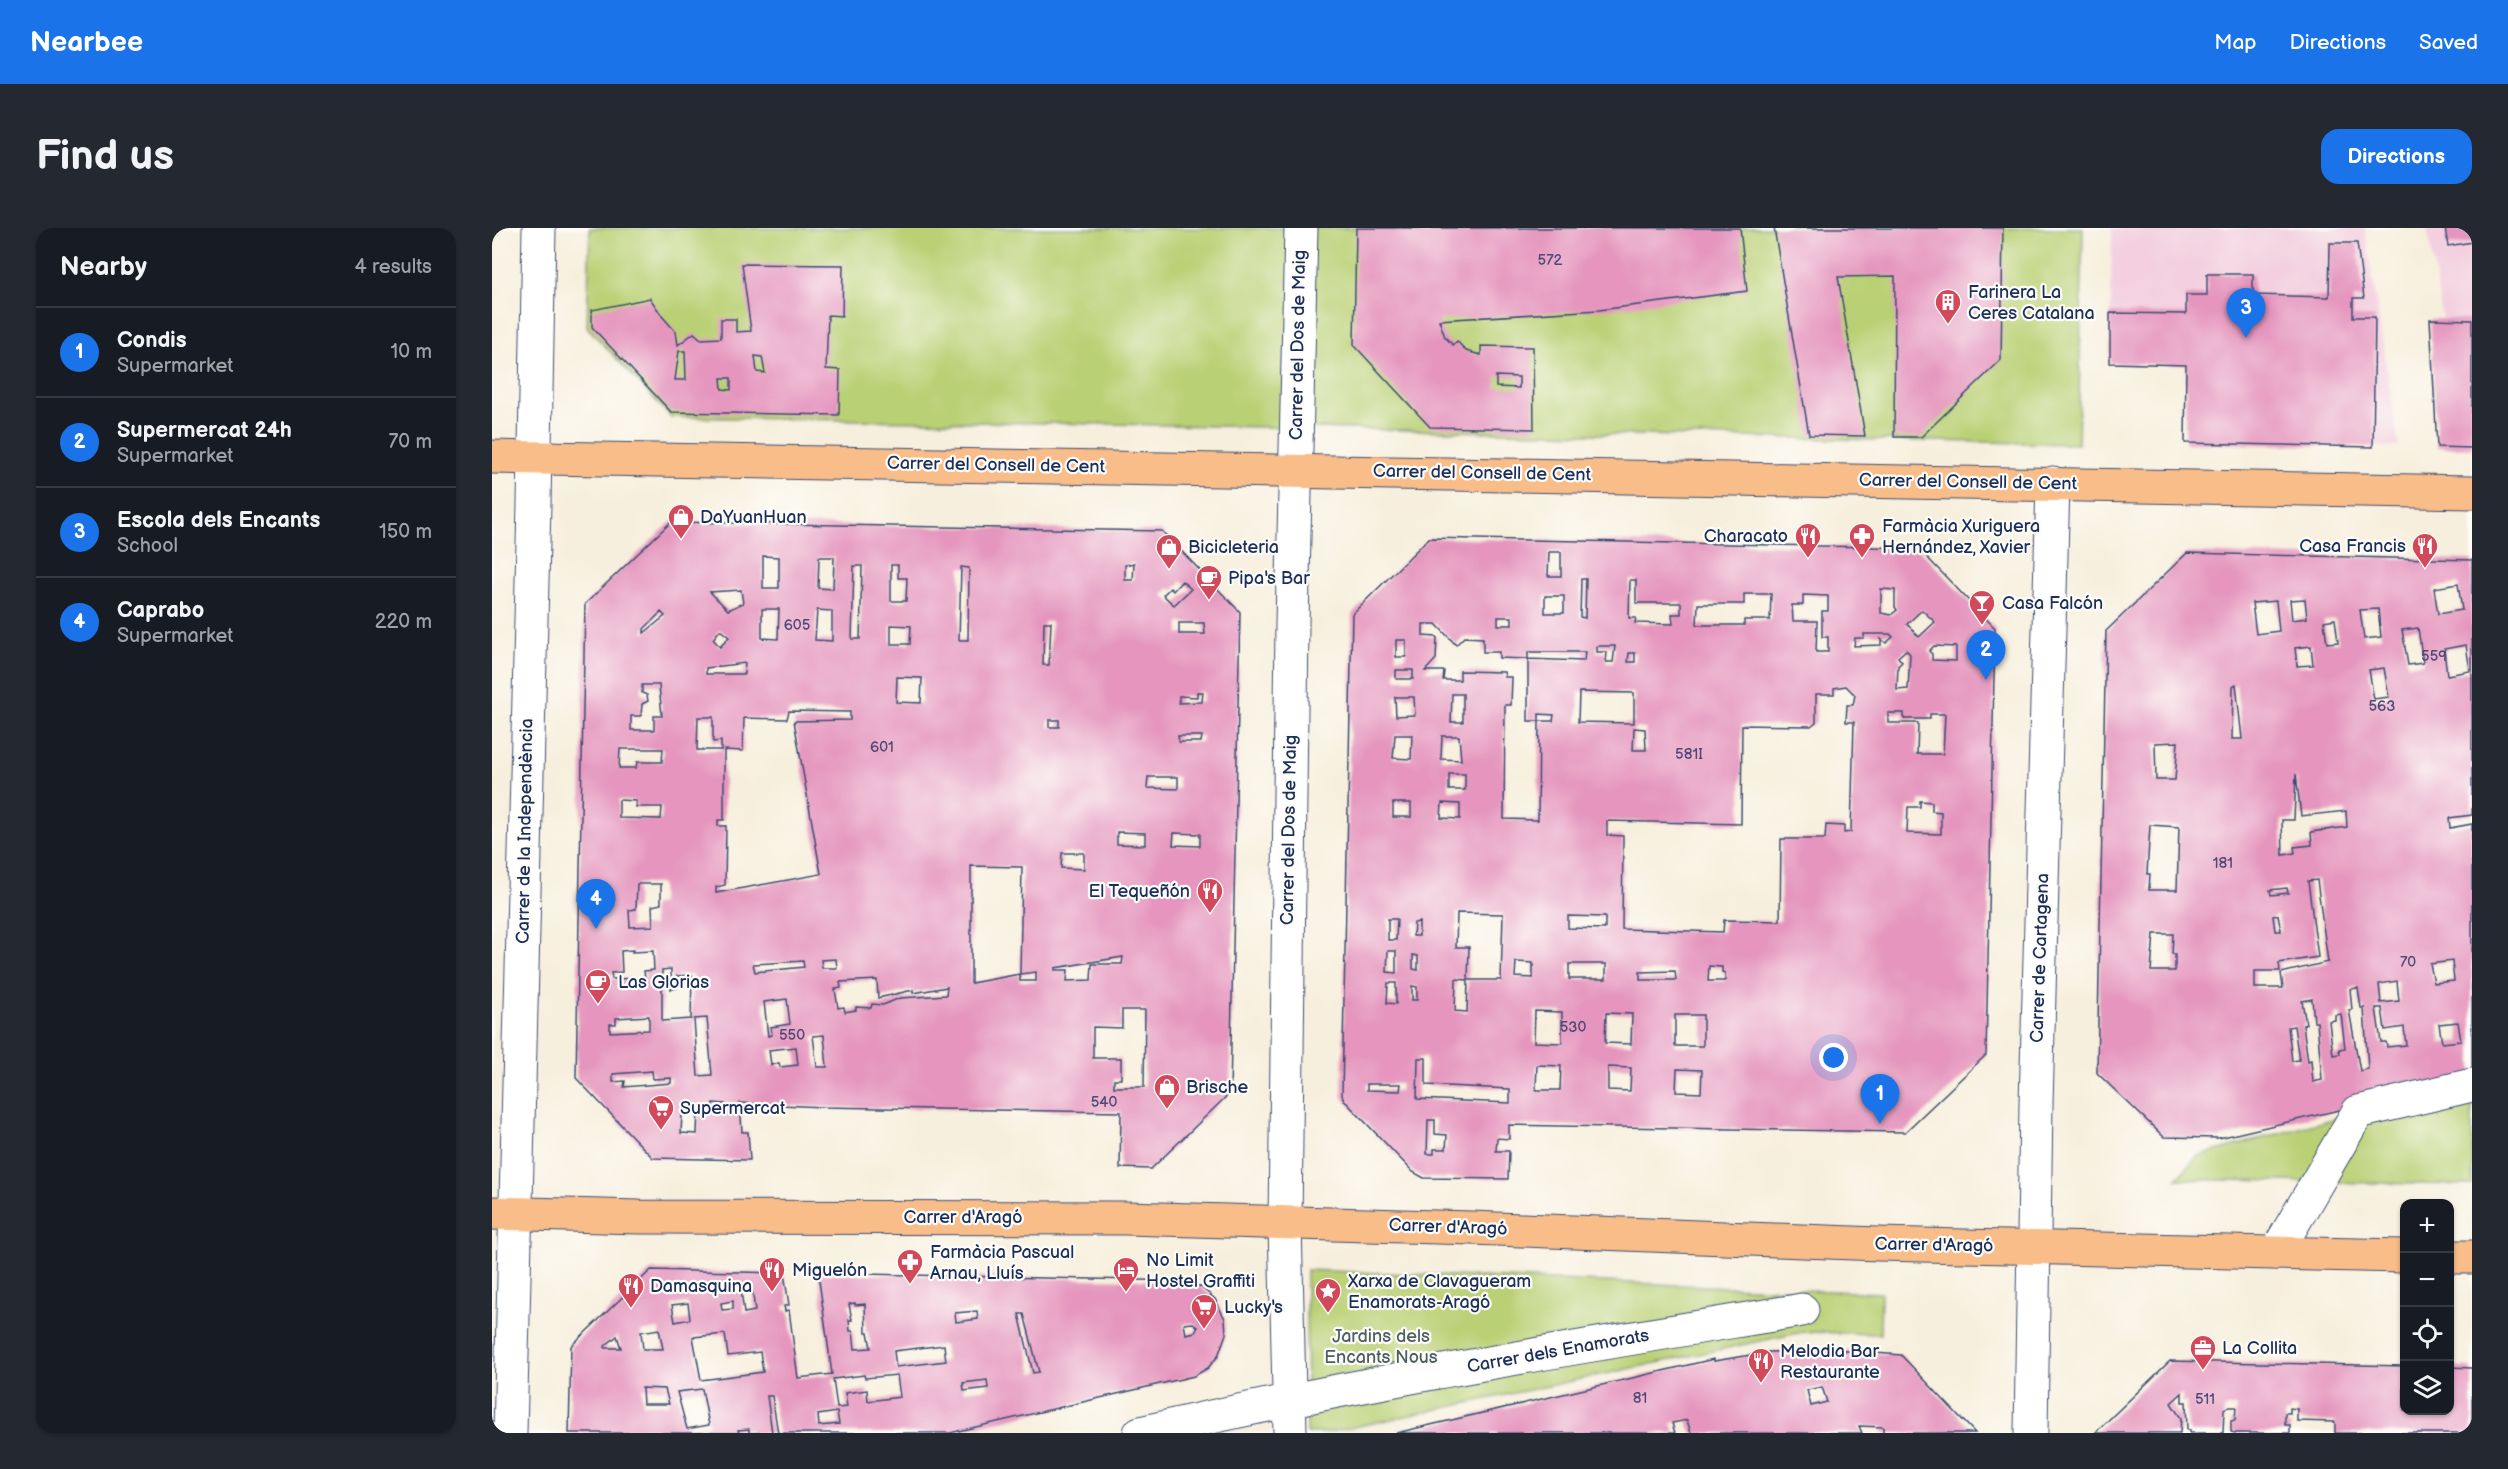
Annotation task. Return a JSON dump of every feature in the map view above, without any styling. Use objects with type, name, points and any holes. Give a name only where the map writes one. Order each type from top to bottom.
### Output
[{"type":"main road","name":"Carrer del Consell de Cent","points":[[492,457],[2472,492]]},
{"type":"main road","name":"Carrer d'Aragó","points":[[504,1214],[639,1217],[1126,1218],[1472,1228],[1878,1244],[2400,1256]]},
{"type":"main road","points":[[2454,1257],[2472,1257]]},
{"type":"street","name":"Carrer de la Independència","points":[[510,1433],[504,1214],[535,457],[539,228]]},
{"type":"street","name":"Carrer del Dos de Maig","points":[[1289,1417],[1285,1224],[1295,470],[1301,228]]},
{"type":"street","name":"Carrer de Cartagena","points":[[2031,1433],[2036,1104],[2053,483]]},
{"type":"street","points":[[2276,1252],[2358,1112],[2472,1085]]},
{"type":"street","name":"Carrer dels Enamorats","points":[[1140,1433],[1289,1417],[1443,1371],[1802,1310]]},
{"type":"shaded area","points":[[2112,228],[2365,228],[2399,447],[2185,443],[2186,365],[2110,363]]},
{"type":"shaded area","points":[[2427,228],[2472,228],[2472,448],[2464,447]]},
{"type":"green space","points":[[590,228],[2083,228],[2078,444],[671,417],[587,327]]},
{"type":"green space","points":[[2472,1085],[2472,1185],[2176,1179],[2198,1156],[2358,1112]]},
{"type":"green space","name":"Jardins dels Encants Nous","points":[[1306,1270],[1881,1293],[1880,1334],[1803,1332],[1326,1433],[1307,1433]]},
{"type":"building","points":[[1356,228],[1740,228],[1747,291],[1599,310],[1439,320],[1445,337],[1453,345],[1457,341],[1466,351],[1481,355],[1481,346],[1533,347],[1534,429],[1430,427],[1354,345]],"holes":[[[1496,376],[1519,377],[1519,388],[1496,387]]]},
{"type":"building","name":"Farinera La Ceres Catalana","points":[[1774,228],[2003,228],[2001,360],[1921,437],[1894,437],[1895,276],[1838,277],[1865,436],[1809,435]]},
{"type":"building","points":[[2445,228],[2472,228],[2472,242],[2448,246]]},
{"type":"building","points":[[2330,243],[2357,243],[2364,298],[2353,298],[2353,317],[2375,317],[2373,447],[2185,443],[2186,365],[2110,363],[2110,313],[2186,314],[2186,295],[2207,295],[2207,274],[2253,274],[2253,295],[2329,297]]},
{"type":"building","points":[[742,264],[843,265],[842,316],[828,315],[826,369],[840,370],[839,415],[671,412],[592,327],[592,310],[650,298],[676,332],[678,345],[694,333],[701,339],[721,338],[721,319],[736,319],[736,332],[751,331]],"holes":[[[679,351],[685,351],[686,380],[675,380]],[[755,356],[762,357],[765,373],[757,372]],[[721,378],[731,378],[731,390],[722,389]]]},
{"type":"building","points":[[2430,319],[2472,320],[2472,448],[2437,447]]},
{"type":"building","points":[[671,522],[1162,531],[1240,612],[1230,1093],[1151,1169],[1120,1168],[1121,1112],[822,1107],[740,1103],[742,1132],[748,1132],[750,1160],[653,1158],[576,1078],[585,604]],"holes":[[[763,556],[779,557],[779,588],[763,588]],[[819,557],[834,557],[833,589],[818,588]],[[1134,563],[1133,580],[1125,580],[1125,565]],[[891,565],[898,565],[898,578],[907,578],[906,601],[891,601]],[[854,566],[862,566],[860,639],[852,639]],[[961,567],[969,568],[968,640],[959,640]],[[1182,581],[1191,589],[1174,605],[1163,595],[1170,588],[1173,591]],[[741,590],[743,603],[728,610],[710,592]],[[762,609],[779,609],[778,639],[762,638]],[[817,610],[832,611],[832,641],[815,640]],[[661,612],[665,616],[644,633],[644,629]],[[1044,622],[1051,622],[1049,665],[1043,665]],[[1179,623],[1204,623],[1205,634],[1179,634]],[[891,625],[911,626],[910,644],[891,644]],[[720,630],[729,637],[720,647],[713,639]],[[745,663],[744,674],[706,674],[706,668]],[[897,677],[922,678],[921,703],[896,702]],[[642,685],[659,685],[662,716],[654,716],[654,730],[631,730],[631,716],[641,716],[642,704],[648,701],[647,695],[642,693]],[[1197,692],[1203,692],[1202,702],[1179,703],[1179,696],[1197,697]],[[789,711],[850,712],[850,720],[794,721],[821,874],[716,893],[716,887],[725,885],[726,826],[718,826],[718,820],[724,820],[724,750],[743,751],[744,718],[787,719]],[[698,717],[713,717],[713,742],[721,741],[721,750],[697,750]],[[1049,720],[1059,720],[1059,727],[1049,727]],[[1178,736],[1202,736],[1201,742],[1179,742]],[[620,749],[663,749],[662,762],[637,762],[636,768],[619,768]],[[1148,777],[1178,777],[1178,789],[1147,788]],[[619,800],[636,801],[636,807],[662,807],[661,819],[619,818]],[[1117,832],[1145,833],[1145,845],[1117,844]],[[1174,833],[1200,834],[1200,846],[1173,845]],[[1062,853],[1084,853],[1084,869],[1061,868]],[[971,866],[1022,867],[1020,974],[971,983]],[[637,884],[661,884],[661,904],[652,906],[653,926],[630,927],[629,910],[636,909]],[[621,951],[653,951],[654,970],[644,971],[645,978],[612,979],[611,973],[622,972]],[[1123,957],[1122,964],[1092,964],[1091,980],[1067,981],[1068,970],[1055,970],[1055,968]],[[836,959],[837,968],[822,968],[821,960]],[[803,961],[804,967],[755,972],[753,964]],[[671,969],[671,989],[677,988],[677,976],[692,975],[691,1019],[662,1021],[662,970]],[[1036,972],[1036,981],[1020,981],[1020,974]],[[877,980],[878,998],[913,990],[913,993],[947,987],[946,995],[900,998],[883,1005],[872,1004],[871,1008],[856,1007],[856,1010],[845,1012],[844,1007],[838,1008],[835,989],[841,988],[840,982]],[[787,999],[790,1024],[771,1027],[772,1035],[768,1036],[764,1002]],[[1122,1010],[1145,1010],[1144,1087],[1114,1087],[1114,1079],[1121,1079],[1121,1058],[1093,1058],[1093,1027],[1122,1028]],[[649,1016],[649,1030],[610,1032],[610,1024],[616,1024],[616,1018]],[[707,1018],[712,1075],[698,1076],[694,1019]],[[824,1035],[827,1067],[817,1067],[813,1036]],[[796,1047],[798,1065],[780,1067],[779,1063],[771,1065],[769,1050]],[[652,1071],[653,1079],[671,1078],[671,1083],[624,1087],[625,1081],[613,1082],[613,1074]],[[713,1103],[725,1104],[725,1109],[713,1108]],[[692,1107],[698,1107],[697,1134],[681,1133],[682,1113],[692,1113]]]},
{"type":"building","points":[[1429,538],[1918,548],[1995,628],[1986,1055],[1905,1132],[1509,1125],[1509,1139],[1497,1138],[1496,1151],[1509,1151],[1508,1179],[1424,1178],[1413,1172],[1344,1100],[1342,1095],[1352,614]],"holes":[[[1549,552],[1561,552],[1561,576],[1548,576]],[[1581,579],[1586,579],[1585,618],[1580,617]],[[1630,580],[1636,580],[1636,603],[1681,603],[1681,614],[1672,614],[1673,624],[1635,623],[1636,618],[1629,618]],[[1881,589],[1895,590],[1897,610],[1891,615],[1881,613]],[[1744,594],[1771,594],[1770,620],[1744,620],[1744,625],[1697,625],[1698,604],[1744,604]],[[1803,595],[1828,596],[1828,611],[1822,611],[1822,637],[1828,637],[1828,652],[1816,652],[1817,621],[1793,621],[1792,605],[1803,605]],[[1545,596],[1564,596],[1564,613],[1545,613]],[[1922,610],[1935,622],[1919,637],[1907,624]],[[1498,617],[1512,617],[1512,625],[1498,625]],[[1423,624],[1436,624],[1456,645],[1464,637],[1483,638],[1483,652],[1499,652],[1499,658],[1528,659],[1528,721],[1539,721],[1538,820],[1504,819],[1505,705],[1511,705],[1512,677],[1505,677],[1504,672],[1460,671],[1460,680],[1443,680],[1444,671],[1425,671],[1436,659],[1437,637],[1423,636]],[[1864,634],[1890,634],[1893,637],[1886,643],[1881,639],[1881,645],[1854,646],[1855,638],[1864,638]],[[1396,640],[1406,640],[1406,657],[1396,657]],[[1597,646],[1615,646],[1613,662],[1606,662],[1607,652],[1597,652]],[[1934,646],[1956,647],[1956,661],[1932,660],[1932,654],[1929,651]],[[1906,650],[1910,654],[1908,689],[1897,690],[1898,666],[1902,662],[1898,657]],[[1528,652],[1585,652],[1584,661],[1528,659]],[[1629,653],[1635,653],[1635,662],[1628,662]],[[1396,670],[1413,670],[1413,679],[1396,679]],[[1846,686],[1855,695],[1853,705],[1847,705],[1846,722],[1854,722],[1851,832],[1844,833],[1844,826],[1826,825],[1825,839],[1781,839],[1780,921],[1724,920],[1723,932],[1622,929],[1623,836],[1607,835],[1607,821],[1741,824],[1742,725],[1811,726],[1816,722],[1816,694],[1834,694],[1834,688]],[[1579,692],[1634,693],[1634,723],[1578,722]],[[1452,694],[1463,694],[1463,722],[1451,722]],[[1395,697],[1414,697],[1415,715],[1396,716]],[[1888,713],[1904,713],[1904,719],[1930,719],[1930,714],[1945,714],[1943,754],[1917,754],[1918,723],[1888,723]],[[1539,714],[1554,715],[1553,721],[1539,721]],[[1634,728],[1645,729],[1646,750],[1633,750]],[[1395,735],[1412,735],[1411,759],[1393,758]],[[1442,736],[1459,736],[1461,760],[1441,759]],[[1449,774],[1465,774],[1465,790],[1449,790]],[[1920,801],[1932,802],[1932,811],[1941,812],[1941,834],[1907,833],[1908,807],[1920,807]],[[1393,803],[1411,803],[1411,817],[1393,817]],[[1442,803],[1460,804],[1460,819],[1441,818]],[[1457,913],[1503,914],[1501,980],[1468,980],[1469,947],[1456,947]],[[1568,916],[1605,917],[1605,929],[1568,928]],[[1388,919],[1397,919],[1396,940],[1388,940]],[[1419,922],[1419,936],[1413,936],[1414,923]],[[1388,951],[1396,951],[1396,973],[1387,972]],[[1413,955],[1418,956],[1418,970],[1413,969]],[[1516,962],[1533,963],[1533,978],[1515,977]],[[1569,964],[1606,964],[1606,979],[1569,979]],[[1709,966],[1722,967],[1725,981],[1708,981]],[[1675,971],[1676,980],[1640,980],[1640,972]],[[1456,979],[1468,980],[1467,1012],[1455,1011]],[[1388,983],[1396,983],[1396,1004],[1387,1003]],[[1412,986],[1417,987],[1417,1000],[1412,1000]],[[1535,1011],[1562,1012],[1562,1043],[1534,1042]],[[1606,1013],[1632,1014],[1631,1044],[1605,1043]],[[1675,1015],[1703,1015],[1703,1046],[1675,1046]],[[1418,1058],[1426,1058],[1426,1085],[1510,1089],[1510,1103],[1417,1099]],[[1537,1065],[1561,1066],[1560,1090],[1536,1090]],[[1608,1067],[1631,1068],[1630,1091],[1608,1090]],[[1677,1069],[1702,1070],[1701,1093],[1676,1092]],[[1367,1084],[1401,1084],[1400,1091],[1367,1090]],[[1428,1120],[1435,1120],[1435,1134],[1447,1135],[1446,1149],[1434,1149],[1434,1154],[1427,1154]]]},
{"type":"building","points":[[2187,553],[2472,560],[2472,815],[2449,818],[2450,828],[2472,824],[2472,1079],[2219,1138],[2164,1137],[2097,1073],[2106,631]],"holes":[[[2458,584],[2462,610],[2438,614],[2434,588]],[[2305,599],[2307,618],[2292,620],[2290,600]],[[2276,601],[2279,631],[2256,634],[2252,603]],[[2378,609],[2381,637],[2364,639],[2360,610]],[[2335,619],[2338,642],[2327,643],[2324,621]],[[2418,628],[2423,663],[2408,665],[2402,630]],[[2466,645],[2470,671],[2447,675],[2444,649]],[[2311,646],[2313,665],[2297,666],[2295,648]],[[2384,668],[2389,697],[2374,699],[2369,670]],[[2236,684],[2242,739],[2232,739],[2233,686]],[[2178,742],[2175,780],[2156,780],[2155,743]],[[2296,774],[2301,816],[2346,811],[2347,827],[2311,832],[2312,845],[2294,847],[2295,853],[2283,855],[2282,820],[2294,820]],[[2150,825],[2179,827],[2177,890],[2149,890],[2150,874],[2147,874]],[[2317,880],[2328,962],[2281,973],[2283,988],[2255,988],[2255,971],[2280,971],[2279,963],[2318,957],[2308,881]],[[2287,888],[2288,893],[2271,895],[2270,890]],[[2278,915],[2281,931],[2275,931],[2273,916]],[[2154,934],[2173,934],[2172,954],[2175,954],[2175,971],[2151,971]],[[2452,961],[2454,981],[2434,983],[2430,964]],[[2397,981],[2399,1001],[2381,1003],[2379,984]],[[2358,988],[2361,1008],[2364,1008],[2368,1069],[2360,1071],[2349,1010],[2352,1010],[2350,989]],[[2312,999],[2314,1022],[2317,1022],[2322,1080],[2313,1082],[2311,1060],[2308,1061],[2302,1001]],[[2376,1008],[2382,1008],[2385,1030],[2404,1027],[2406,1045],[2387,1047],[2386,1042],[2381,1042]],[[2341,1014],[2345,1048],[2339,1049],[2340,1054],[2333,1055],[2329,1021],[2335,1020],[2335,1015]],[[2458,1022],[2461,1041],[2442,1043],[2439,1024]],[[2294,1026],[2299,1060],[2292,1061],[2288,1027]]]},
{"type":"building","points":[[651,1270],[784,1273],[789,1305],[784,1306],[785,1311],[789,1310],[798,1378],[832,1374],[818,1273],[1186,1281],[1201,1287],[1215,1299],[1225,1319],[1226,1334],[1218,1356],[1208,1368],[1194,1376],[950,1433],[778,1433],[772,1396],[767,1396],[772,1433],[749,1433],[749,1429],[738,1430],[739,1433],[569,1433],[571,1346]],"holes":[[[752,1289],[755,1311],[744,1313],[741,1290]],[[733,1301],[733,1309],[722,1310],[721,1303]],[[688,1303],[690,1319],[675,1322],[672,1305]],[[849,1304],[865,1304],[866,1332],[868,1332],[871,1348],[855,1349],[849,1320],[852,1320]],[[977,1311],[978,1319],[956,1322],[955,1313]],[[1019,1314],[1024,1314],[1039,1372],[1033,1373]],[[1193,1323],[1198,1327],[1195,1332],[1186,1334],[1184,1324]],[[659,1329],[663,1349],[643,1349],[641,1332]],[[725,1334],[728,1356],[760,1352],[763,1372],[701,1380],[693,1337]],[[617,1336],[621,1348],[605,1348],[605,1346]],[[944,1345],[946,1361],[896,1367],[894,1351]],[[864,1375],[865,1378],[897,1375],[900,1397],[868,1401],[867,1390],[845,1393],[847,1407],[837,1408],[833,1379]],[[987,1380],[988,1388],[964,1391],[963,1383]],[[642,1388],[665,1389],[669,1404],[643,1404]],[[702,1389],[709,1425],[687,1429],[677,1392]],[[837,1412],[839,1424],[819,1426],[818,1415]]]},
{"type":"building","points":[[1834,1350],[1901,1355],[1975,1433],[1883,1433],[1883,1427],[1859,1426],[1862,1433],[1691,1433],[1687,1420],[1672,1423],[1675,1433],[1396,1433],[1714,1359],[1714,1361],[1769,1352]],"holes":[[[1822,1387],[1827,1402],[1811,1406],[1807,1390]]]},
{"type":"building","points":[[2170,1361],[2400,1366],[2400,1415],[2454,1415],[2454,1367],[2472,1368],[2472,1433],[2335,1433],[2335,1422],[2297,1421],[2297,1409],[2290,1408],[2290,1413],[2285,1413],[2285,1425],[2290,1425],[2290,1433],[2235,1433],[2231,1432],[2231,1421],[2235,1420],[2236,1407],[2228,1407],[2224,1409],[2223,1433],[2190,1433],[2190,1430],[2187,1430],[2186,1402],[2182,1402],[2182,1393],[2171,1403],[2181,1418],[2180,1433],[2095,1433]]},
{"type":"place","name":"Farinera La Ceres Catalana","points":[[1948,325]]},
{"type":"place","name":"Escola dels Encants","points":[[2246,338]]},
{"type":"place","name":"DaYuanHuan","points":[[681,540]]},
{"type":"place","name":"Characato","points":[[1808,559]]},
{"type":"place","name":"Farmàcia Xuriguera Hernández, Xavier","points":[[1862,559]]},
{"type":"place","name":"Casa Francis","points":[[2425,569]]},
{"type":"place","name":"Bicicleteria","points":[[1169,570]]},
{"type":"place","name":"Pipa's Bar","points":[[1209,601]]},
{"type":"place","name":"Casa Falcón","points":[[1982,626]]},
{"type":"place","name":"Supermercat 24h","points":[[1986,680]]},
{"type":"place","name":"El Tequeñón","points":[[1210,914]]},
{"type":"place","name":"Caprabo","points":[[596,929]]},
{"type":"place","name":"Las Glorias","points":[[598,1005]]},
{"type":"place","name":"Brische","points":[[1167,1110]]},
{"type":"place","name":"Condis","points":[[1880,1124]]},
{"type":"place","name":"Supermercat","points":[[661,1131]]},
{"type":"place","name":"Farmàcia Pascual Arnau, Lluís","points":[[910,1285]]},
{"type":"place","name":"Miguelón","points":[[772,1293]]},
{"type":"place","name":"No Limit Hostel Graffiti","points":[[1126,1293]]},
{"type":"place","name":"Damasquina","points":[[631,1309]]},
{"type":"place","name":"Xarxa de Clavagueram Enamorats-Aragó","points":[[1328,1314]]},
{"type":"place","name":"Lucky's","points":[[1204,1330]]},
{"type":"place","name":"La Collita","points":[[2203,1371]]},
{"type":"place","name":"Melodia Bar Restaurante","points":[[1761,1384]]}]
